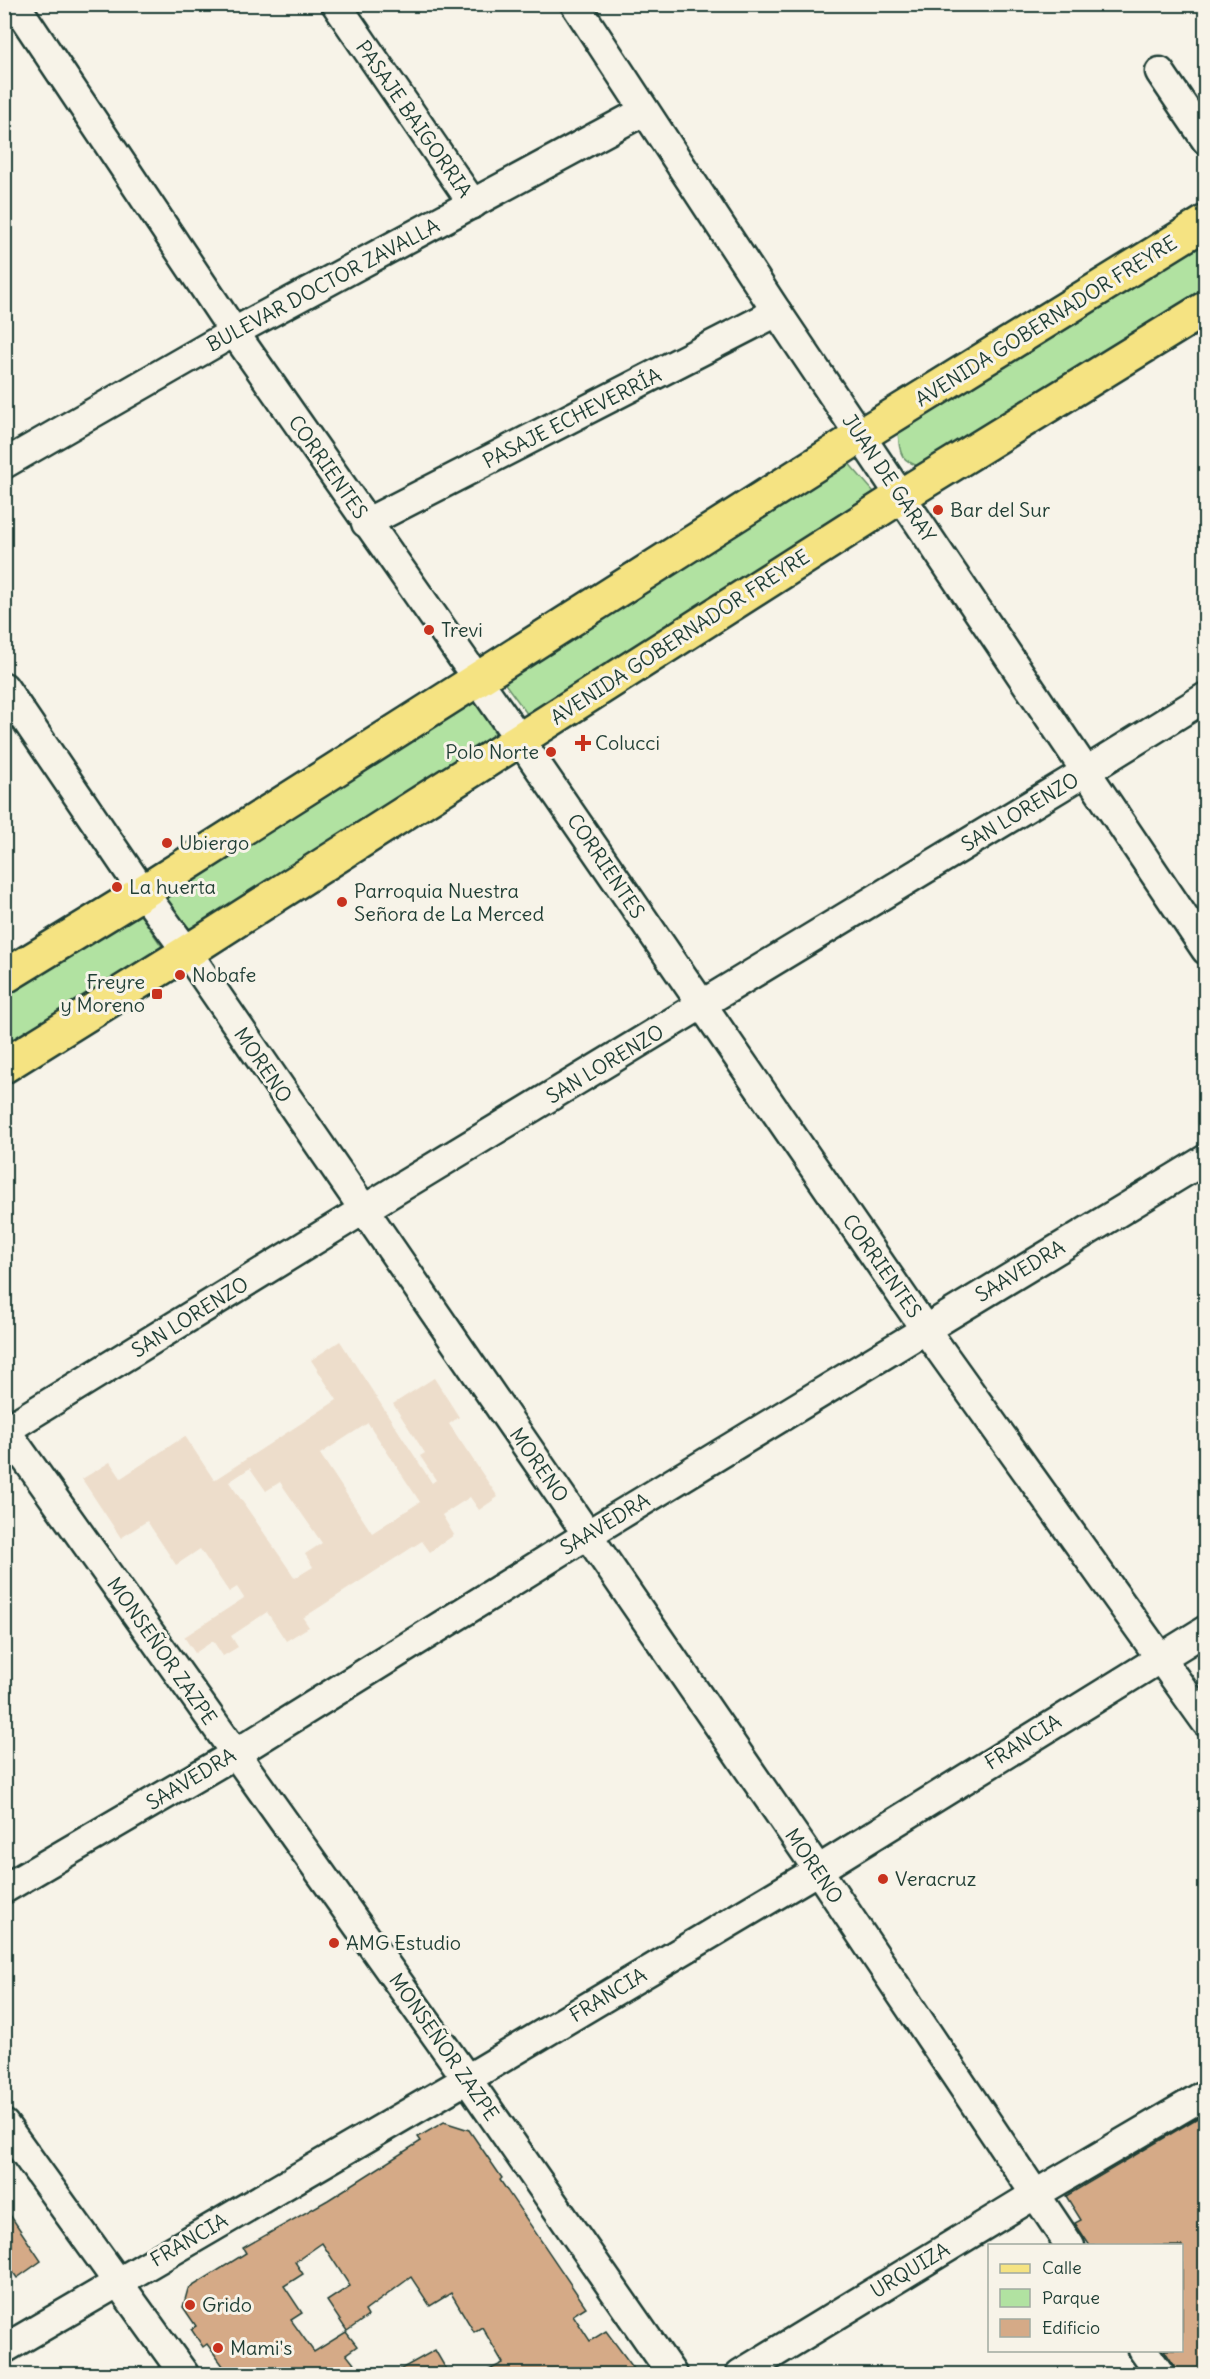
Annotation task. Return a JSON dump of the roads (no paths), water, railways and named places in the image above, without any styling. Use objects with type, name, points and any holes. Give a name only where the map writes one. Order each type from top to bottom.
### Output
[{"type":"main road","name":"AVENIDA GOBERNADOR FREYRE","points":[[4,977],[143,892],[476,678],[860,436],[1206,222]]},
{"type":"main road","name":"AVENIDA GOBERNADOR FREYRE","points":[[4,1066],[187,952],[901,496],[1206,308]]},
{"type":"street","name":"CORRIENTES","points":[[15,4],[234,332],[366,523],[520,740],[925,1329],[1206,1722]]},
{"type":"street","name":"PASAJE BAIGORRIA","points":[[336,4],[473,204]]},
{"type":"street","name":"JUAN DE GARAY","points":[[574,4],[777,312],[1206,950]]},
{"type":"street","points":[[1160,72],[1206,140]]},
{"type":"street","name":"BULEVAR DOCTOR ZAVALLA","points":[[4,464],[234,332],[645,111]]},
{"type":"street","name":"PASAJE ECHEVERRÍA","points":[[366,523],[777,312]]},
{"type":"street","name":"MORENO","points":[[4,687],[818,1870],[1069,2244]]},
{"type":"street","name":"SAN LORENZO","points":[[5,1430],[1206,697]]},
{"type":"street","name":"SAAVEDRA","points":[[4,1889],[235,1754],[586,1535],[1206,1159]]},
{"type":"street","name":"MONSEÑOR ZAZPE","points":[[5,1430],[467,2079],[672,2374]]},
{"type":"street","name":"FRANCIA","points":[[4,2349],[467,2079],[818,1870],[1206,1629]]},
{"type":"street","name":"URQUIZA","points":[[740,2374],[1034,2195],[1206,2094]]},
{"type":"street","points":[[4,2124],[184,2374]]},
{"type":"street","points":[[1144,2352],[1160,2374]]},
{"type":"place","name":"Bar del Sur","points":[[938,510]]},
{"type":"place","name":"Trevi","points":[[429,630]]},
{"type":"place","name":"Colucci","points":[[583,743]]},
{"type":"place","name":"Polo Norte","points":[[551,752]]},
{"type":"place","name":"Ubiergo","points":[[167,843]]},
{"type":"place","name":"La huerta","points":[[117,887]]},
{"type":"place","name":"Parroquia Nuestra Señora de La Merced","points":[[342,902]]},
{"type":"place","name":"Nobafe","points":[[180,975]]},
{"type":"place","name":"Freyre y Moreno","points":[[157,994]]},
{"type":"place","name":"Veracruz","points":[[883,1879]]},
{"type":"place","name":"AMG Estudio","points":[[334,1943]]},
{"type":"place","name":"Grido","points":[[190,2305]]},
{"type":"place","name":"Mami's","points":[[218,2348]]}]
